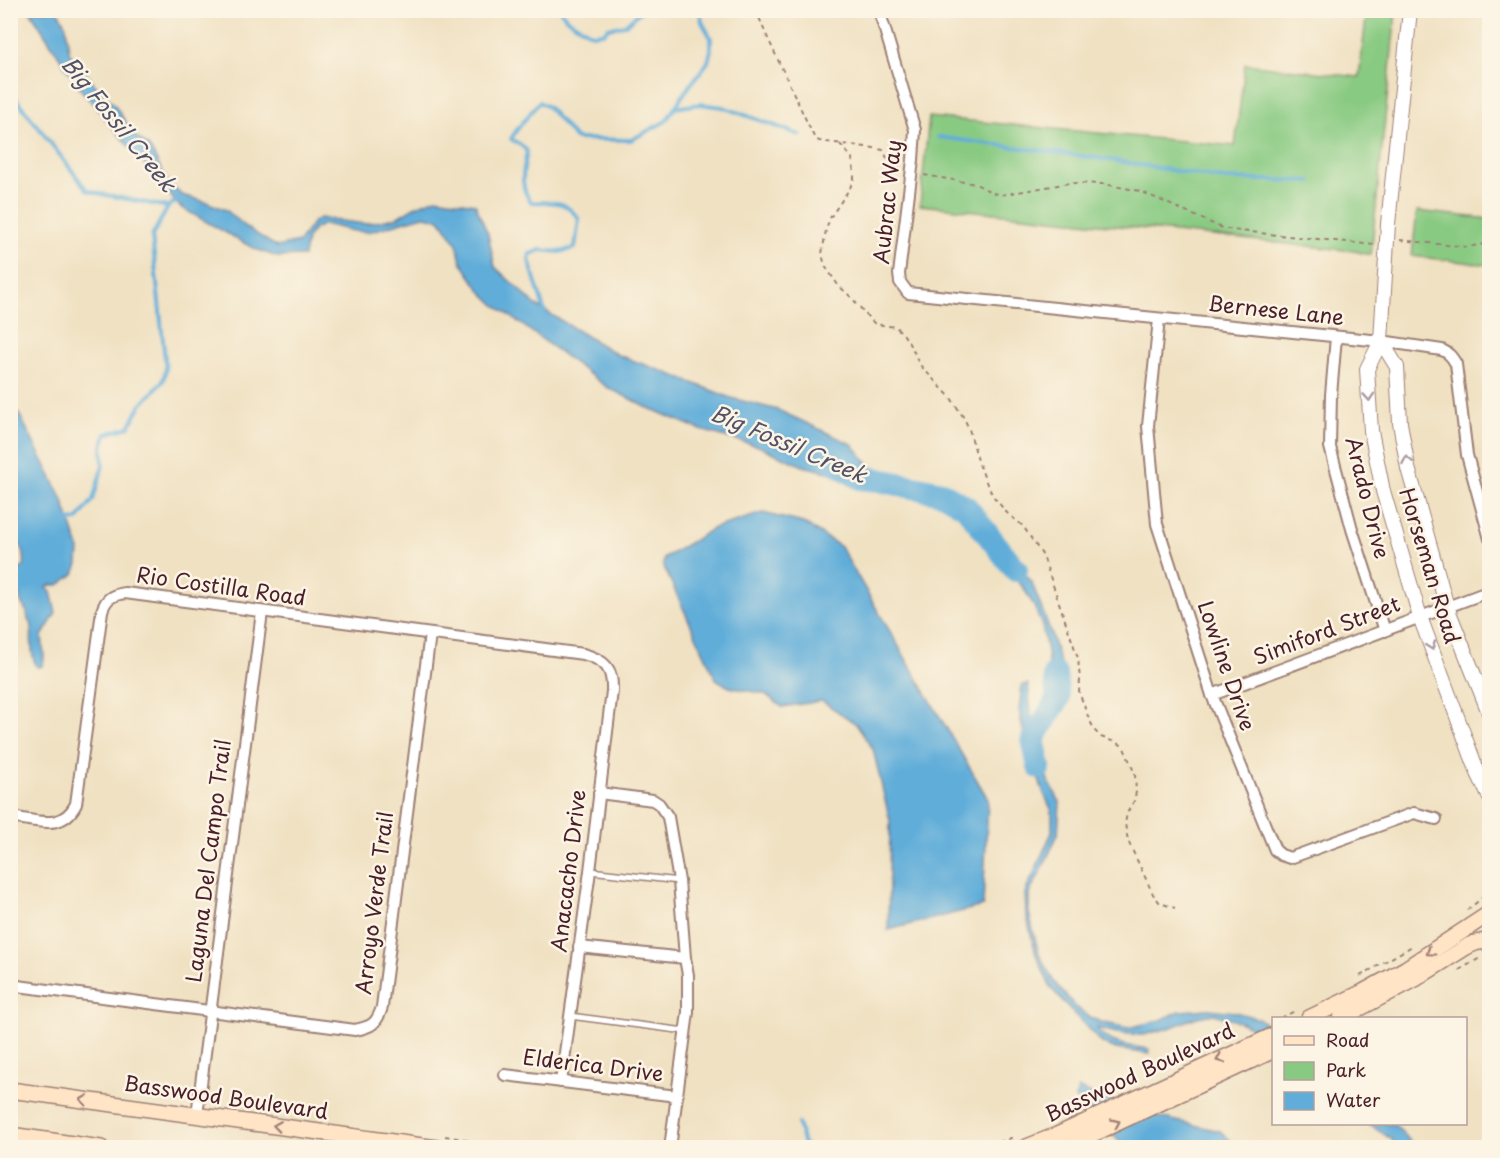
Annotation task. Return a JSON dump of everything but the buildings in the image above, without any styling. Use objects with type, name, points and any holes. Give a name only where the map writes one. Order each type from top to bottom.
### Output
[{"type":"main road","points":[[1307,1015],[1364,992],[1405,969],[1490,913]]},
{"type":"main road","points":[[1343,1017],[1417,978],[1468,946],[1490,940]]},
{"type":"main road","name":"Basswood Boulevard","points":[[1060,1141],[1272,1036]]},
{"type":"main road","name":"Basswood Boulevard","points":[[1024,1148],[1060,1141],[1272,1051]]},
{"type":"main road","name":"Basswood Boulevard","points":[[10,1090],[437,1148]]},
{"type":"main road","points":[[10,1135],[101,1148]]},
{"type":"street","name":"Aubrac Way","points":[[879,10],[915,130],[898,274],[908,294]]},
{"type":"street","name":"Horseman Road","points":[[1410,10],[1387,242],[1381,341],[1367,369],[1371,431],[1383,491],[1420,617],[1478,773],[1490,798]]},
{"type":"street","name":"Bernese Lane","points":[[908,294],[1381,341],[1442,350],[1453,358],[1457,370],[1467,455],[1490,539]]},
{"type":"street","name":"Lowline Drive","points":[[1159,319],[1148,426],[1157,524],[1212,695],[1275,850],[1290,858],[1414,813],[1436,819]]},
{"type":"street","name":"Arado Drive","points":[[1336,337],[1331,395],[1330,447],[1352,529],[1385,631]]},
{"type":"street","name":"Horseman Road","points":[[1381,341],[1397,367],[1400,423],[1408,468],[1447,607],[1490,716]]},
{"type":"street","name":"Simiford Street","points":[[1212,695],[1490,591]]},
{"type":"street","name":"Rio Costilla Road","points":[[10,817],[52,823],[61,821],[72,812],[76,804],[102,611],[104,603],[116,594],[125,593],[584,654],[601,660],[608,667]]},
{"type":"street","name":"Laguna Del Campo Trail","points":[[197,1115],[262,612]]},
{"type":"street","name":"Arroyo Verde Trail","points":[[10,985],[355,1030],[366,1028],[374,1023],[382,1007],[430,634]]},
{"type":"street","name":"Anacacho Drive","points":[[561,1082],[612,691],[608,667]]},
{"type":"street","points":[[599,793],[653,800],[659,804],[668,817],[679,881],[688,975],[688,1012],[670,1148]]},
{"type":"street","points":[[579,947],[685,958]]},
{"type":"street","name":"Elderica Drive","points":[[505,1075],[676,1096]]},
{"type":"lane","points":[[590,871],[679,881]]},
{"type":"lane","points":[[570,1016],[686,1031]]},
{"type":"path","points":[[756,10],[814,137],[819,141],[883,150],[891,166],[903,170]]},
{"type":"path","points":[[840,144],[852,158],[854,178],[830,218],[826,230],[822,254],[825,266],[838,285],[875,324],[899,329],[904,335],[919,364],[951,398],[964,418],[979,464],[993,496],[1007,513],[1023,526],[1043,556],[1078,658],[1079,692],[1089,719],[1101,737],[1120,744],[1124,748],[1135,774],[1136,792],[1125,824],[1128,841],[1153,894],[1160,903],[1175,908]]},
{"type":"path","points":[[921,174],[976,184],[993,194],[1001,195],[1069,183],[1104,184],[1140,191],[1222,228],[1252,232],[1467,246],[1490,243]]},
{"type":"path","points":[[1463,913],[1490,890]]},
{"type":"path","points":[[1356,978],[1418,942]]},
{"type":"path","points":[[1290,1017],[1307,1015]]},
{"type":"green space","points":[[1367,11],[1396,11],[1371,255],[1354,251],[920,205],[929,117],[1235,146],[1245,64],[1359,77]]},
{"type":"green space","points":[[1417,211],[1489,219],[1489,265],[1412,256]]},
{"type":"water","points":[[30,11],[58,11],[66,26],[69,52],[99,90],[114,104],[134,135],[150,148],[169,184],[182,195],[226,210],[247,228],[277,247],[299,242],[312,223],[320,218],[365,224],[396,218],[436,198],[475,204],[488,234],[495,267],[537,306],[618,355],[731,398],[778,410],[852,444],[871,466],[866,472],[836,474],[803,466],[758,446],[701,430],[646,407],[607,387],[494,304],[480,290],[461,262],[457,244],[440,219],[424,216],[368,232],[324,224],[314,229],[307,239],[304,256],[277,257],[253,248],[180,207],[77,85]]},
{"type":"water","points":[[11,408],[19,414],[62,498],[79,548],[78,564],[74,574],[59,585],[50,585],[47,588],[51,592],[56,613],[42,636],[43,666],[37,667],[32,652],[32,625],[20,601],[19,593],[12,585],[12,578],[16,570],[24,567],[25,561],[23,551],[11,529]]},
{"type":"water","points":[[763,513],[803,523],[840,546],[988,799],[983,906],[888,930],[890,821],[873,749],[856,724],[822,701],[782,707],[765,694],[729,687],[716,679],[663,565],[664,558],[714,528]]},
{"type":"water","points":[[1002,544],[1032,583],[1051,633],[1061,667],[1064,701],[1057,711],[1047,685],[1048,657],[1042,626],[1023,587],[1009,573],[1000,559],[995,545]]},
{"type":"water","points":[[1028,684],[1033,731],[1047,778],[1060,802],[1058,834],[1029,894],[1029,913],[1039,954],[1054,982],[1075,1006],[1100,1022],[1128,1028],[1161,1020],[1180,1011],[1209,1009],[1235,1012],[1260,1019],[1272,1030],[1272,1046],[1254,1029],[1214,1014],[1197,1017],[1144,1035],[1117,1033],[1097,1028],[1106,1038],[1128,1046],[1149,1049],[1150,1054],[1116,1049],[1102,1043],[1051,988],[1036,955],[1026,913],[1025,893],[1052,832],[1052,811],[1026,745],[1019,710],[1022,685]]},
{"type":"water","points":[[1079,1089],[1155,1116],[1220,1131],[1238,1147],[1120,1147],[1119,1141],[1075,1098]]},
{"type":"water","points":[[1370,1125],[1395,1125],[1416,1147],[1398,1147],[1390,1138]]},
{"type":"waterway","points":[[560,10],[567,19],[592,34],[603,33],[608,28],[625,25],[642,10]]},
{"type":"waterway","points":[[545,313],[529,260],[530,254],[541,250],[560,252],[575,248],[579,219],[568,208],[558,203],[531,202],[523,183],[527,151],[511,139],[539,102],[548,107],[576,139],[631,140],[666,121],[708,62],[711,38],[702,22],[700,10]]},
{"type":"waterway","points":[[10,91],[87,190],[168,207],[180,202]]},
{"type":"waterway","points":[[675,108],[700,104],[723,107],[800,135]]},
{"type":"waterway","points":[[938,137],[1111,160],[1224,179],[1311,181]]},
{"type":"waterway","points":[[68,519],[77,520],[93,500],[103,465],[102,446],[106,434],[129,427],[141,405],[163,381],[166,369],[152,236],[168,207]]},
{"type":"waterway","name":"Big Fossil Creek","points":[[823,456],[860,478],[942,493],[966,507],[1016,570]]},
{"type":"waterway","name":"Big Fossil Creek","points":[[1039,767],[1033,739],[1058,699],[1055,674]]},
{"type":"waterway","points":[[798,1124],[805,1148]]}]
